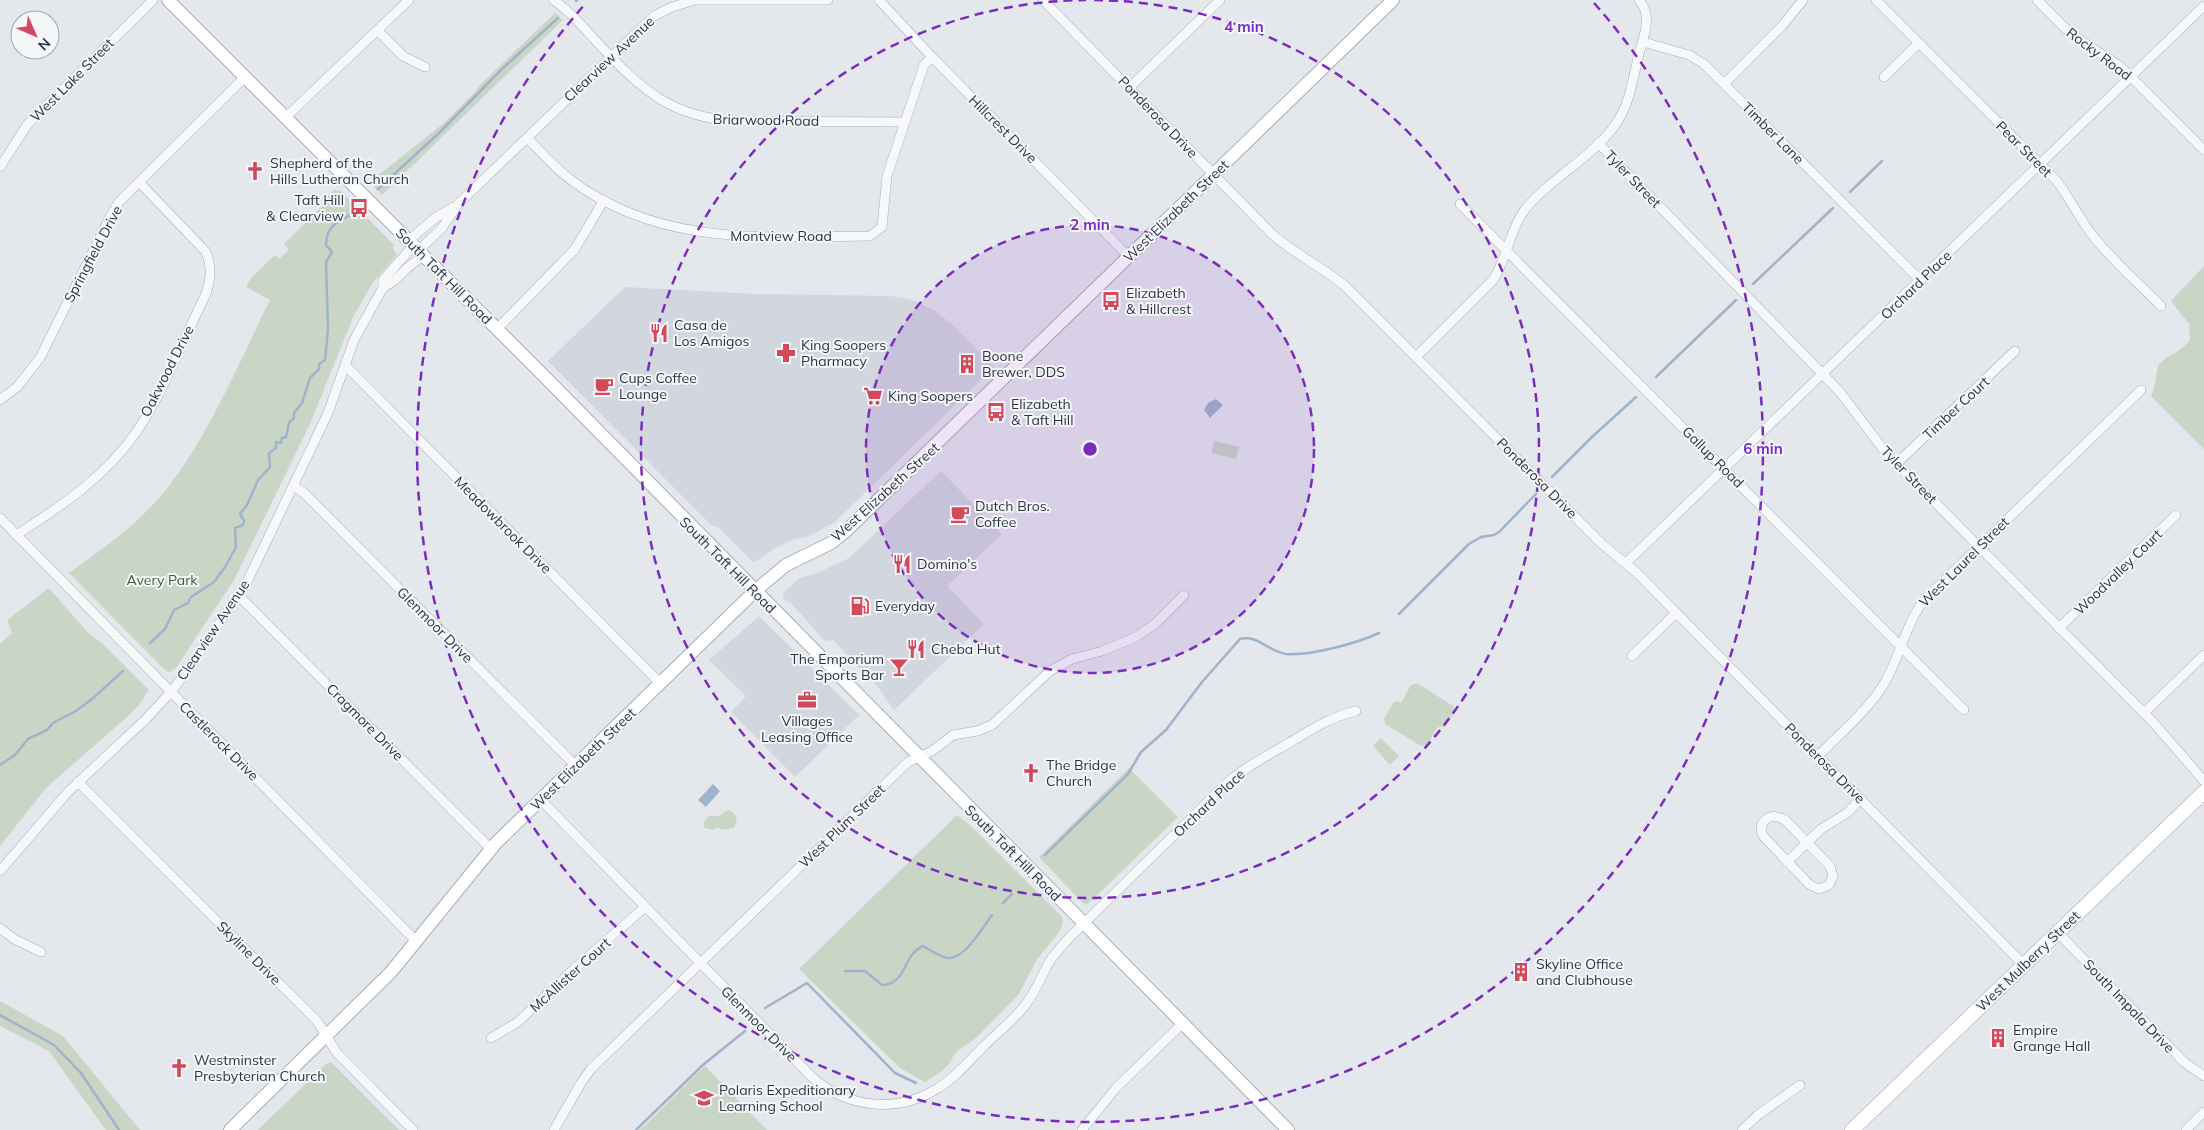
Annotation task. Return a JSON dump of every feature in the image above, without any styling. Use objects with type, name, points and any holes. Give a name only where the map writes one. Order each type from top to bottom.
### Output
[{"type":"main road","name":"South Taft Hill Road","points":[[168,0],[497,329],[1288,1130]]},
{"type":"main road","name":"West Elizabeth Street","points":[[230,1130],[391,972],[491,848],[660,683],[782,567],[831,543],[846,531],[1009,375],[1128,256],[1393,0]]},
{"type":"main road","name":"West Mulberry Street","points":[[1852,1130],[2204,792]]},
{"type":"street","name":"West Lake Street","points":[[0,167],[27,125],[153,0]]},
{"type":"street","points":[[285,118],[409,0]]},
{"type":"street","name":"Briarwood Road","points":[[552,0],[571,14],[638,83],[658,99],[677,110],[703,118],[737,121],[904,122]]},
{"type":"street","name":"Clearview Avenue","points":[[0,871],[78,782],[146,719],[171,692],[238,596],[294,486],[328,413],[354,340],[383,288],[395,280],[413,263],[416,249],[435,218],[458,204],[654,16],[672,7],[695,0],[828,0]]},
{"type":"street","name":"Hillcrest Drive","points":[[879,0],[932,57],[1128,256]]},
{"type":"street","points":[[1129,88],[1220,0]]},
{"type":"street","points":[[1416,357],[1488,287],[1498,273],[1516,224],[1526,209],[1598,143],[1618,121],[1624,111],[1643,42],[1647,13],[1639,0]]},
{"type":"street","points":[[1724,84],[1782,26],[1803,0]]},
{"type":"street","name":"Pear Street","points":[[1876,0],[2041,164],[2070,198],[2091,234],[2161,306]]},
{"type":"street","name":"Rocky Road","points":[[2036,0],[2071,34],[2121,67],[2204,150]]},
{"type":"street","name":"Ponderosa Drive","points":[[1049,2],[1129,88],[1273,235],[1292,251],[1330,273],[1345,286],[1595,537],[1626,563],[2024,965]]},
{"type":"street","name":"Orchard Place","points":[[1626,563],[1921,281],[2204,6]]},
{"type":"street","points":[[378,31],[403,56],[425,68]]},
{"type":"street","name":"Timber Lane","points":[[1643,42],[1689,55],[1704,64],[1921,281]]},
{"type":"street","points":[[1884,77],[1919,43]]},
{"type":"street","name":"Montview Road","points":[[527,138],[570,180],[636,216],[670,227],[719,236],[750,238],[870,236],[882,228],[887,176],[924,65],[932,57]]},
{"type":"street","name":"Springfield Drive","points":[[0,400],[17,387],[40,358],[110,216],[125,195],[245,77]]},
{"type":"street","name":"Tyler Street","points":[[1598,143],[1823,373],[1851,404],[1896,464],[1979,545],[2144,713],[2204,781]]},
{"type":"street","name":"Oakwood Drive","points":[[16,535],[51,512],[93,479],[118,455],[135,434],[155,399],[206,294],[211,277],[211,268],[206,252],[200,243],[139,182]]},
{"type":"street","points":[[497,329],[576,249],[604,200]]},
{"type":"street","name":"Clearview Avenue","points":[[383,288],[383,280],[442,228],[458,204]]},
{"type":"street","name":"Gallup Road","points":[[1460,204],[1507,249],[1964,710]]},
{"type":"street","name":"Timber Court","points":[[1896,464],[2015,351]]},
{"type":"street","name":"Meadowbrook Drive","points":[[346,366],[660,683]]},
{"type":"street","name":"West Laurel Street","points":[[1818,756],[1865,709],[1879,692],[1891,672],[1908,624],[1919,607],[1979,545],[2141,390]]},
{"type":"street","name":"Glenmoor Drive","points":[[294,486],[304,493],[576,766]]},
{"type":"street","name":"Woodvalley Court","points":[[2060,628],[2176,515]]},
{"type":"street","name":"Castlerock Drive","points":[[0,518],[416,941]]},
{"type":"street","name":"West Plum Street","points":[[554,1130],[581,1083],[591,1070],[908,762],[932,751],[952,735],[977,731],[992,725],[1046,674],[1059,665],[1113,647],[1136,637],[1156,623],[1184,595]]},
{"type":"street","name":"Cragmore Drive","points":[[238,596],[249,604],[491,848]]},
{"type":"street","points":[[1632,656],[1676,613]]},
{"type":"street","points":[[2144,713],[2204,655]]},
{"type":"street","name":"Orchard Place","points":[[1084,924],[1241,771],[1337,715],[1356,711]]},
{"type":"street","name":"Skyline Drive","points":[[78,782],[315,1019],[337,1054],[413,1130]]},
{"type":"street","points":[[1787,862],[1821,829],[1846,814],[1861,799]]},
{"type":"street","name":"Glenmoor Drive","points":[[541,800],[812,1078],[827,1089],[857,1102],[880,1105],[914,1100],[927,1095],[951,1079],[1025,1005],[1057,952],[1084,924]]},
{"type":"street","points":[[1773,816],[1779,817],[1807,843],[1832,870],[1833,876],[1829,885],[1822,889],[1812,887],[1787,862],[1763,836],[1761,830],[1764,820],[1773,816]]},
{"type":"street","name":"McAllister Court","points":[[491,1038],[518,1022],[574,969],[645,907]]},
{"type":"street","points":[[0,928],[14,940],[41,952]]},
{"type":"street","name":"South Impala Drive","points":[[2058,933],[2185,1063],[2204,1076]]},
{"type":"street","points":[[1082,1130],[1116,1088],[1183,1024]]},
{"type":"street","points":[[1742,1130],[1758,1115],[1800,1085]]},
{"type":"street","points":[[2186,1130],[2204,1112]]},
{"type":"shaded area","points":[[625,287],[754,294],[890,296],[910,299],[932,309],[953,325],[994,367],[835,522],[807,537],[794,539],[776,548],[755,562],[718,527],[711,525],[548,361]]},
{"type":"shaded area","points":[[941,471],[1002,534],[947,586],[984,624],[894,710],[877,686],[833,640],[825,641],[790,602],[783,598],[783,593],[800,578],[817,573],[849,558]]},
{"type":"shaded area","points":[[759,616],[859,715],[795,777],[731,712],[746,696],[709,660]]},
{"type":"green space","points":[[555,13],[563,20],[382,195],[370,182],[444,123],[480,85]]},
{"type":"green space","name":"Avery Park","points":[[334,190],[341,191],[394,245],[393,249],[397,255],[374,281],[354,315],[310,424],[234,580],[176,668],[170,672],[166,671],[69,573],[117,538],[150,508],[177,475],[221,402],[270,300],[246,287],[251,278],[275,255],[279,259],[289,250],[284,244],[328,200],[326,198]]},
{"type":"green space","points":[[2204,266],[2204,449],[2151,396],[2159,365],[2166,358],[2183,348],[2190,339],[2189,324],[2171,301]]},
{"type":"green space","points":[[1214,441],[1239,447],[1236,459],[1211,453]]},
{"type":"green space","points":[[49,588],[88,633],[102,643],[149,690],[128,716],[46,788],[0,846],[0,644],[12,633],[7,620]]},
{"type":"green space","points":[[1417,683],[1453,706],[1455,712],[1445,727],[1438,727],[1427,745],[1421,746],[1385,724],[1384,719],[1393,703],[1398,701],[1401,703],[1411,685]]},
{"type":"green space","points":[[1381,738],[1399,756],[1390,765],[1373,746]]},
{"type":"green space","points":[[1129,768],[1178,817],[1091,901],[1087,904],[1083,903],[1039,857]]},
{"type":"green space","points":[[728,810],[733,812],[737,818],[734,828],[721,830],[718,827],[713,830],[704,828],[704,822],[709,816],[719,816]]},
{"type":"green space","points":[[957,815],[971,826],[1062,917],[1063,922],[1060,931],[1037,959],[1019,994],[976,1038],[956,1052],[949,1064],[941,1072],[925,1082],[900,1068],[799,969]]},
{"type":"green space","points":[[0,1001],[63,1036],[140,1130],[106,1130],[49,1051],[0,1026]]},
{"type":"green space","points":[[331,1062],[399,1130],[258,1130],[326,1064]]},
{"type":"green space","name":"Polaris Expeditionary Learning School","points":[[705,1066],[767,1130],[640,1130]]},
{"type":"water","points":[[1216,399],[1223,405],[1210,418],[1204,410],[1208,403]]},
{"type":"water","points":[[713,784],[720,791],[706,807],[698,800]]},
{"type":"waterway","points":[[378,189],[439,133],[502,69],[558,18]]},
{"type":"waterway","points":[[1850,192],[1882,161]]},
{"type":"waterway","points":[[1753,284],[1833,208]]},
{"type":"waterway","points":[[150,643],[165,629],[174,610],[188,603],[191,597],[214,582],[236,547],[235,528],[243,525],[244,521],[240,514],[247,505],[258,480],[270,467],[269,453],[276,448],[276,442],[281,443],[282,438],[286,437],[289,423],[302,403],[310,378],[319,369],[319,364],[325,360],[328,329],[326,262],[332,252],[326,245],[327,237],[333,226],[357,209]]},
{"type":"waterway","points":[[1656,377],[1736,300]]},
{"type":"waterway","points":[[1552,477],[1636,397]]},
{"type":"waterway","points":[[1399,614],[1469,544],[1481,537],[1494,535],[1499,532],[1536,494]]},
{"type":"waterway","points":[[1045,855],[1128,774],[1141,752],[1166,730],[1202,682],[1240,639],[1246,638],[1258,641],[1280,653],[1296,654],[1334,648],[1379,633]]},
{"type":"waterway","points":[[0,765],[15,755],[28,739],[47,730],[53,723],[76,711],[123,671]]},
{"type":"waterway","points":[[1003,903],[1012,894]]},
{"type":"waterway","points":[[845,971],[865,971],[882,985],[890,983],[898,978],[909,959],[923,946],[948,958],[960,954],[973,942],[992,915]]},
{"type":"waterway","points":[[765,1008],[807,983],[895,1073],[916,1083]]},
{"type":"waterway","points":[[0,1015],[54,1045],[81,1073],[119,1130]]},
{"type":"waterway","points":[[636,1130],[704,1064],[745,1031]]},
{"type":"place","name":"Shepherd of the Hills Lutheran Church","points":[[255,171]]},
{"type":"place","name":"Taft Hill & Clearview","points":[[359,208]]},
{"type":"place","name":"Elizabeth & Hillcrest","points":[[1111,301]]},
{"type":"place","name":"Casa de Los Amigos","points":[[659,333]]},
{"type":"place","name":"King Soopers Pharmacy","points":[[786,353]]},
{"type":"place","name":"Boone Brewer, DDS","points":[[967,364]]},
{"type":"place","name":"Cups Coffee Lounge","points":[[604,386]]},
{"type":"place","name":"King Soopers","points":[[873,396]]},
{"type":"place","name":"Elizabeth & Taft Hill","points":[[996,412]]},
{"type":"place","name":"Dutch Bros. Coffee","points":[[960,514]]},
{"type":"place","name":"Domino's","points":[[902,564]]},
{"type":"place","name":"Everyday","points":[[860,606]]},
{"type":"place","name":"Cheba Hut","points":[[916,649]]},
{"type":"place","name":"The Emporium Sports Bar","points":[[899,667]]},
{"type":"place","name":"Villages Leasing Office","points":[[807,700]]},
{"type":"place","name":"The Bridge Church","points":[[1031,773]]},
{"type":"place","name":"Skyline Office and Clubhouse","points":[[1521,972]]},
{"type":"place","name":"Empire Grange Hall","points":[[1998,1038]]},
{"type":"place","name":"Westminster Presbyterian Church","points":[[179,1068]]},
{"type":"place","name":"Polaris Expeditionary Learning School","points":[[704,1098]]}]
